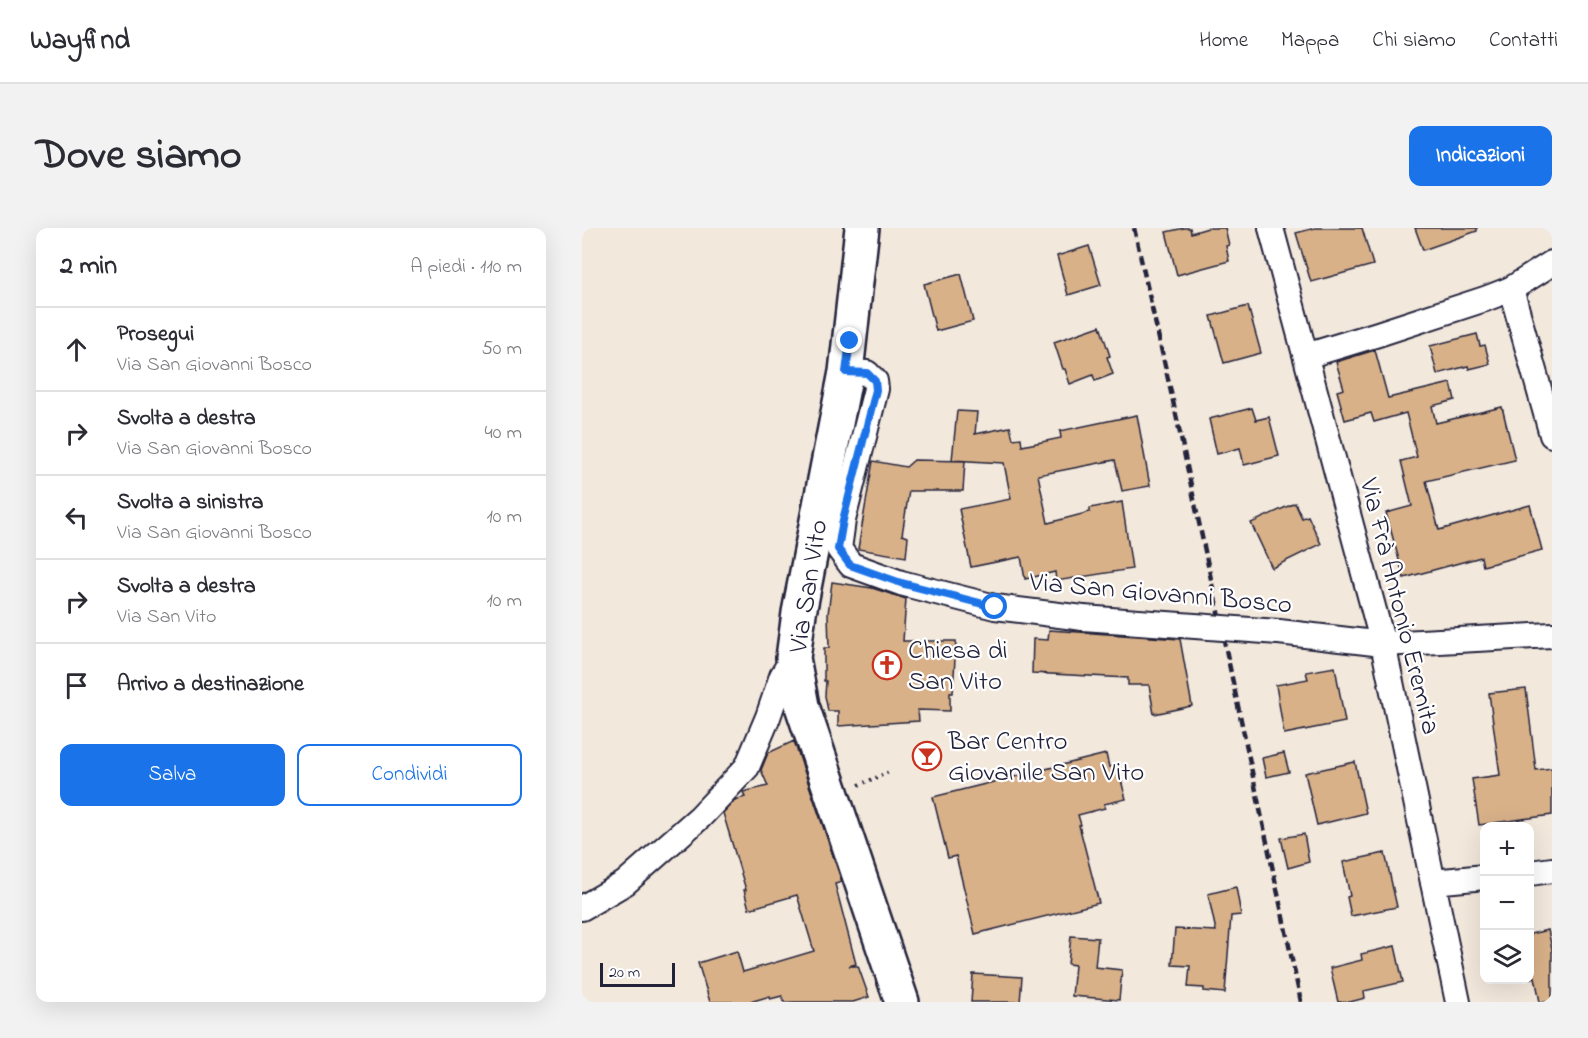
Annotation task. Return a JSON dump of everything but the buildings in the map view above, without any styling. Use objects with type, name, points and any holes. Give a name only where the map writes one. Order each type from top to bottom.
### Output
[{"type":"main road","name":"Via San Vito","points":[[862,228],[846,372],[799,612],[793,658],[802,706],[902,1002]]},
{"type":"street","name":"Via Frà Antonio Eremita","points":[[1271,228],[1383,644],[1458,1002]]},
{"type":"street","points":[[1306,356],[1485,299],[1511,289],[1552,263]]},
{"type":"street","points":[[1511,289],[1545,381],[1552,435]]},
{"type":"street","name":"Via San Giovanni Bosco","points":[[846,372],[867,373],[875,381],[876,390],[843,520],[838,549],[850,565],[901,583],[995,607],[1083,618],[1280,632],[1383,644],[1552,635]]},
{"type":"street","points":[[582,908],[625,883],[700,817],[747,767],[782,676],[793,658]]},
{"type":"street","points":[[1534,872],[1552,870]]},
{"type":"street","points":[[1433,882],[1480,877]]},
{"type":"railway","points":[[1134,228],[1301,1002]]},
{"type":"place","name":"Chiesa di San Vito","points":[[887,665]]},
{"type":"place","name":"Bar Centro Giovanile San Vito","points":[[927,756]]},
{"type":"route","points":[[850,341],[846,372],[867,373],[875,381],[876,390],[843,520],[838,549],[850,565],[901,583],[995,607]]}]
